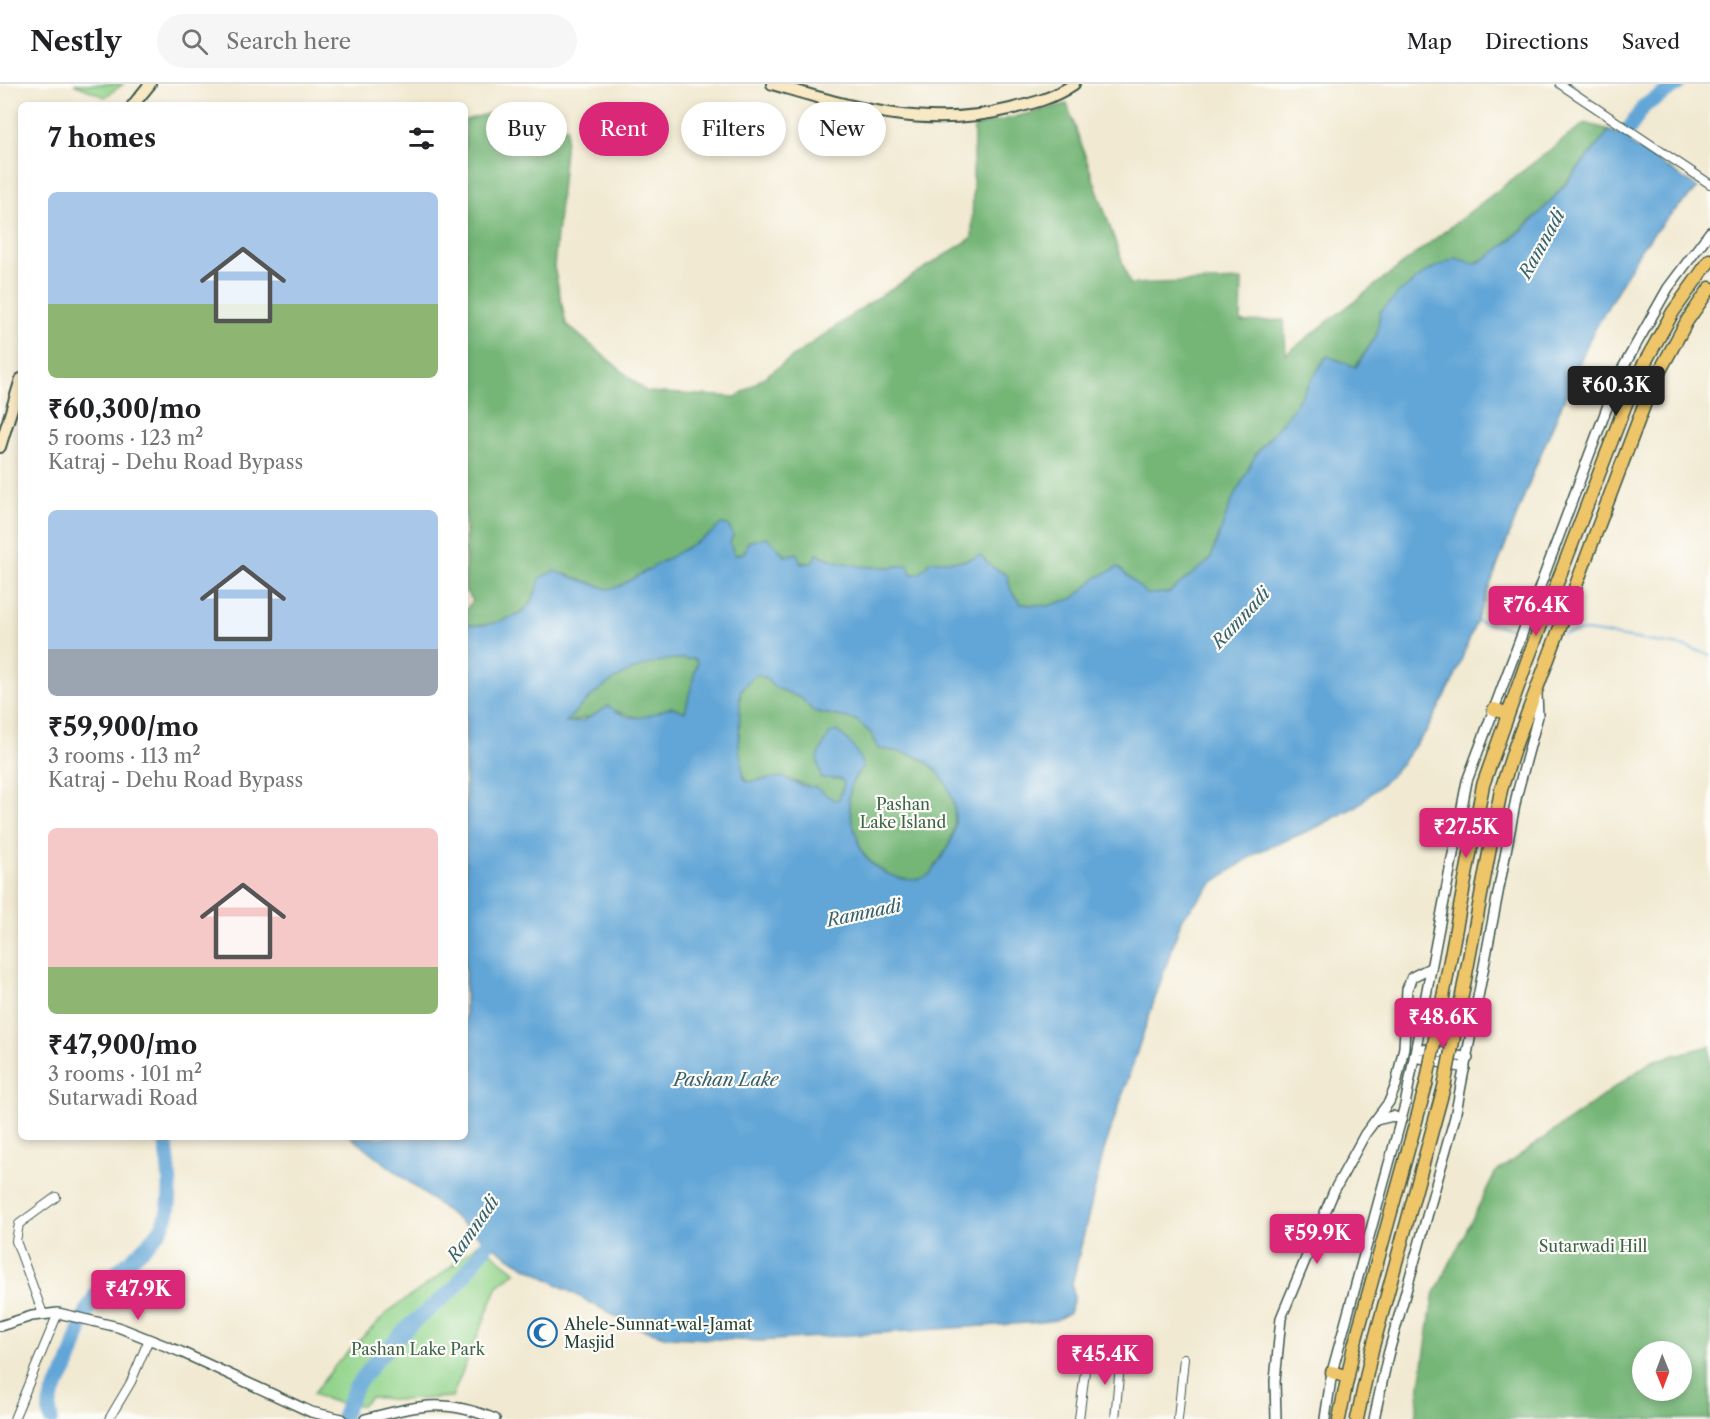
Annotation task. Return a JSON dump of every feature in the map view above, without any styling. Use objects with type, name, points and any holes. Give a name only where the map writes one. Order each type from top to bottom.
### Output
[{"type":"highway","points":[[1339,1419],[1348,1377],[1426,1085],[1483,785],[1546,610],[1635,380],[1673,312],[1710,260]]},
{"type":"highway","points":[[1357,1419],[1372,1350],[1444,1087],[1501,790],[1536,686],[1651,387],[1687,321],[1710,288]]},
{"type":"highway","points":[[1494,709],[1508,714]]},
{"type":"highway","points":[[1332,1372],[1348,1377]]},
{"type":"main road","points":[[136,102],[150,84]]},
{"type":"main road","points":[[772,84],[848,106],[912,118],[941,118],[987,115],[1058,95],[1074,84]]},
{"type":"main road","points":[[0,447],[18,389]]},
{"type":"street","points":[[1560,84],[1710,184]]},
{"type":"street","points":[[1325,1419],[1332,1372],[1401,1119],[1416,1053],[1430,968],[1467,781],[1620,373],[1668,288],[1710,232]]},
{"type":"street","points":[[1374,1419],[1388,1354],[1455,1117],[1467,1063],[1515,803],[1538,716],[1536,686]]},
{"type":"street","points":[[1276,1419],[1275,1381],[1281,1318],[1334,1191],[1389,1102],[1400,1072],[1407,989],[1412,977],[1430,968]]},
{"type":"street","points":[[1416,1053],[1467,1063]]},
{"type":"street","points":[[1376,1120],[1393,1116],[1401,1119]]},
{"type":"street","points":[[43,1314],[16,1241],[19,1224],[56,1197]]},
{"type":"street","points":[[14,1419],[62,1313]]},
{"type":"street","points":[[0,1326],[43,1314],[62,1313],[118,1328],[149,1339],[311,1412],[337,1418]]},
{"type":"street","points":[[109,1419],[131,1382],[149,1339]]},
{"type":"street","points":[[1115,1419],[1121,1354]]},
{"type":"street","points":[[1079,1419],[1086,1355]]},
{"type":"street","points":[[1178,1419],[1184,1358]]},
{"type":"street","points":[[365,1419],[410,1406],[431,1404],[475,1411],[495,1419]]},
{"type":"green space","points":[[74,84],[123,84],[105,97]]},
{"type":"green space","points":[[1067,104],[1130,284],[1242,280],[1241,322],[1284,320],[1286,354],[1585,123],[1610,130],[1542,211],[1495,253],[1380,312],[1377,335],[1355,367],[1327,356],[1292,410],[1256,454],[1230,505],[1210,560],[1168,593],[1147,594],[1096,578],[1075,598],[1048,606],[1021,604],[1011,591],[1007,575],[992,567],[980,556],[926,569],[919,574],[911,574],[907,565],[862,566],[840,562],[818,554],[812,563],[805,563],[781,552],[767,537],[748,542],[744,553],[734,555],[730,543],[733,535],[728,525],[620,586],[609,589],[565,574],[541,577],[530,604],[518,614],[490,624],[468,624],[468,607],[473,600],[468,594],[468,119],[486,114],[486,156],[564,156],[554,267],[566,324],[647,392],[736,397],[866,305],[972,238],[974,127]]},
{"type":"green space","points":[[673,659],[696,659],[697,664],[685,712],[672,707],[643,719],[616,711],[564,723],[612,680],[639,667]]},
{"type":"green space","name":"Pashan Lake Island","points":[[755,674],[765,677],[772,686],[801,698],[813,711],[856,720],[872,734],[878,749],[905,753],[918,758],[939,774],[951,795],[954,807],[953,832],[943,855],[929,875],[918,880],[901,879],[877,867],[863,853],[852,822],[849,798],[853,782],[863,767],[854,750],[836,736],[830,733],[824,749],[831,776],[841,779],[844,784],[839,799],[834,800],[804,784],[793,781],[760,779],[748,782],[744,776],[739,754],[740,695],[741,690]]},
{"type":"green space","name":"Sutarwadi Hill","points":[[1710,1046],[1710,1419],[1415,1419],[1433,1297],[1495,1173],[1652,1061]]},
{"type":"green space","name":"Pashan Lake Park","points":[[479,1243],[516,1272],[498,1286],[452,1397],[400,1400],[370,1397],[362,1405],[349,1405],[313,1394],[339,1361],[389,1311],[438,1277]]},
{"type":"water","name":"Pashan Lake","points":[[1610,130],[1698,188],[1663,222],[1641,249],[1590,338],[1535,468],[1454,679],[1427,730],[1393,774],[1357,806],[1315,828],[1258,852],[1214,882],[1182,918],[1104,1150],[1072,1284],[1074,1299],[1069,1313],[1056,1320],[1042,1322],[760,1341],[667,1337],[633,1326],[517,1262],[489,1244],[355,1140],[468,1140],[468,624],[490,624],[518,614],[532,601],[541,577],[554,571],[608,589],[620,586],[712,533],[721,524],[728,525],[733,535],[730,543],[734,555],[744,553],[748,542],[767,537],[785,556],[797,553],[801,564],[812,563],[817,554],[840,562],[862,566],[908,565],[911,574],[919,574],[931,561],[964,561],[980,555],[992,567],[1007,575],[1011,591],[1021,604],[1048,606],[1074,598],[1096,578],[1118,567],[1147,594],[1168,593],[1210,560],[1230,505],[1256,454],[1292,410],[1327,356],[1356,367],[1377,335],[1380,312],[1399,293],[1426,272],[1455,258],[1476,264],[1496,251],[1532,221]],"holes":[[[696,659],[697,664],[685,712],[672,707],[647,716],[633,717],[625,716],[609,706],[583,721],[565,723],[600,689],[626,673],[656,662]],[[755,674],[765,677],[772,686],[801,698],[813,711],[856,720],[872,734],[878,749],[906,753],[920,758],[939,773],[950,793],[955,826],[948,847],[930,874],[922,878],[903,879],[877,868],[863,853],[852,819],[849,800],[852,783],[863,767],[853,746],[836,731],[830,733],[817,757],[821,778],[841,779],[844,784],[839,799],[834,800],[815,787],[803,786],[782,777],[748,782],[744,779],[739,746],[741,690]]]},
{"type":"waterway","name":"Ramnadi","points":[[1613,154],[1644,106],[1679,84]]},
{"type":"waterway","points":[[1476,621],[1521,631]]},
{"type":"waterway","points":[[1563,634],[1587,631],[1686,647],[1710,655]]},
{"type":"waterway","points":[[1542,633],[1554,634]]},
{"type":"waterway","name":"Ramnadi","points":[[51,1419],[51,1399],[67,1368],[86,1313],[95,1296],[111,1277],[152,1240],[164,1223],[170,1192],[165,1140]]},
{"type":"waterway","name":"Ramnadi","points":[[342,1419],[355,1388],[377,1359],[410,1325],[454,1289],[499,1228]]},
{"type":"place","name":"Ahele-Sunnat-wal-Jamat Masjid","points":[[543,1333]]}]
